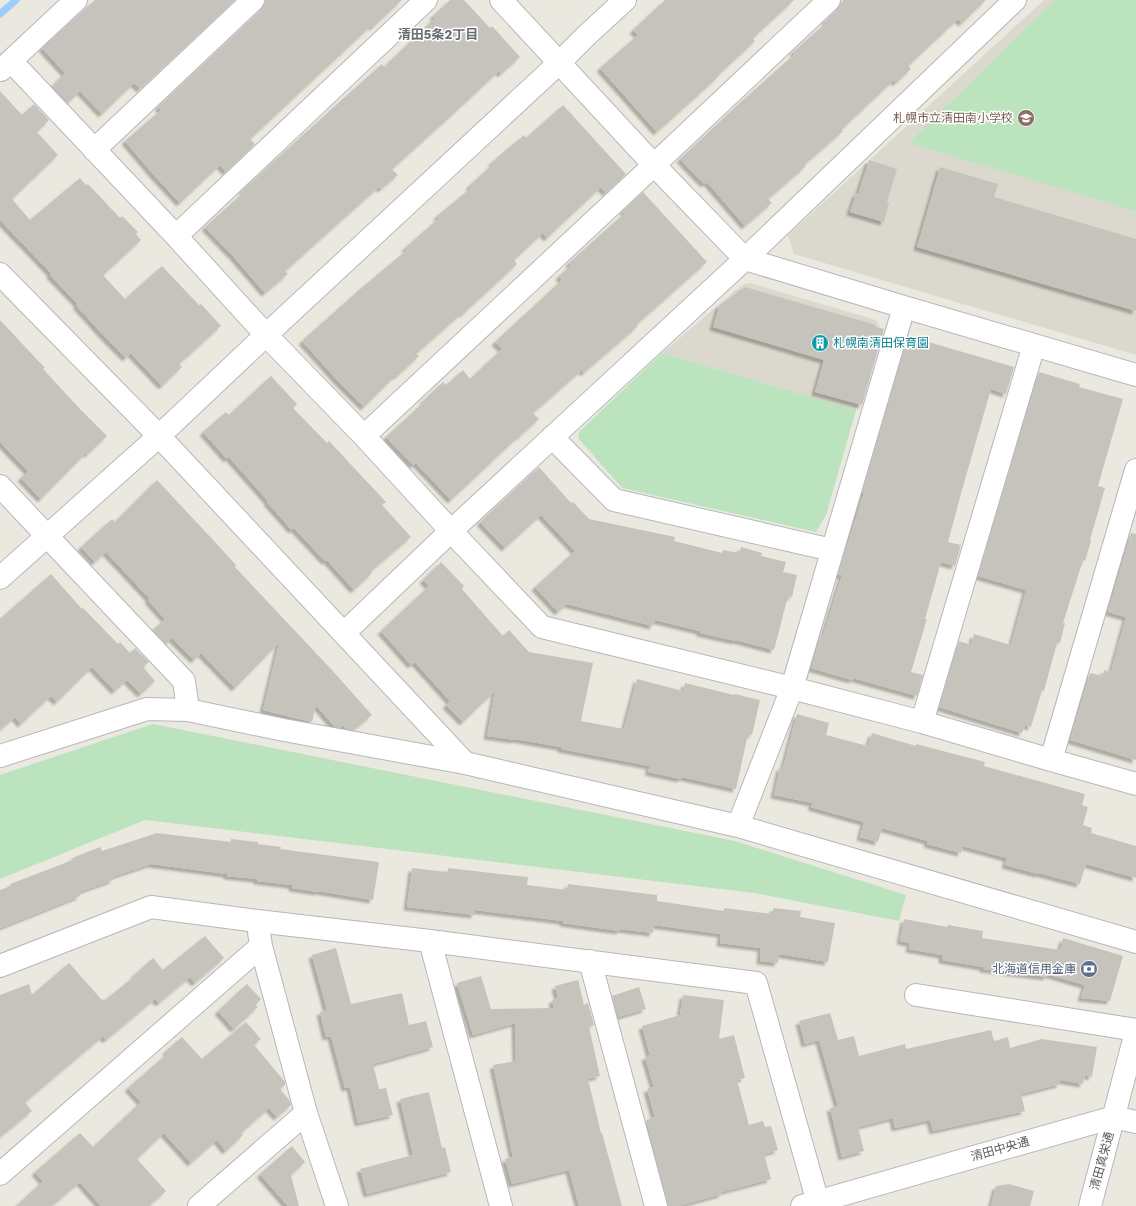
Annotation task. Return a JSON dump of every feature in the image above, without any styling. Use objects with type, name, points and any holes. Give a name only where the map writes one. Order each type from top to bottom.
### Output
[{"type":"street","points":[[76,0],[6,66],[94,150],[176,236],[266,335],[364,436],[450,531],[542,627],[792,688],[922,722],[1136,784]]},
{"type":"street","points":[[94,150],[253,0]]},
{"type":"street","points":[[176,236],[426,0]]},
{"type":"street","points":[[501,0],[654,165],[745,259],[904,308],[1136,375]]},
{"type":"street","points":[[0,578],[159,436],[559,63],[624,0]]},
{"type":"street","points":[[364,436],[829,0]]},
{"type":"street","points":[[344,633],[450,531],[745,259],[1015,0]]},
{"type":"street","points":[[0,274],[159,436],[465,764]]},
{"type":"street","points":[[738,826],[792,688],[904,308]]},
{"type":"street","points":[[922,722],[1034,345]]},
{"type":"street","points":[[552,438],[614,500],[832,550]]},
{"type":"street","points":[[1051,760],[1136,470]]},
{"type":"street","points":[[0,486],[184,681],[188,710]]},
{"type":"street","points":[[0,756],[147,709],[188,710],[284,730],[465,764],[738,826],[1136,942]]},
{"type":"street","points":[[0,966],[151,907],[756,983],[813,1205]]},
{"type":"street","points":[[257,921],[261,946],[306,1114],[337,1206]]},
{"type":"street","points":[[430,941],[501,1206]]},
{"type":"street","points":[[0,1174],[261,946]]},
{"type":"street","points":[[590,961],[656,1206]]},
{"type":"street","points":[[916,995],[1136,1031],[1114,1117],[1136,1122]]},
{"type":"street","points":[[199,1206],[306,1114]]},
{"type":"street","name":"清田中央通","points":[[813,1205],[1114,1117]]},
{"type":"street","name":"清田真栄通","points":[[1090,1206],[1114,1117]]},
{"type":"shaded area","name":"札幌市立清田南小学校","points":[[1044,0],[1136,0],[1136,355],[794,254],[788,235]]},
{"type":"shaded area","points":[[750,283],[876,320],[880,326],[856,410],[662,353],[742,285]]},
{"type":"green space","points":[[1055,0],[1136,0],[1136,211],[909,143]]},
{"type":"green space","points":[[662,353],[856,410],[826,515],[816,532],[622,488],[578,438],[580,431]]},
{"type":"green space","points":[[153,724],[735,841],[906,895],[899,921],[754,893],[145,820],[0,879],[0,775]]},
{"type":"building","points":[[95,0],[235,0],[140,89],[134,83],[102,114],[80,91],[68,103],[52,86],[65,73],[42,48]]},
{"type":"building","points":[[265,0],[402,0],[373,27],[372,25],[250,139],[255,144],[226,172],[220,165],[180,203],[125,141],[161,110],[158,107],[262,9],[265,4]]},
{"type":"building","points":[[450,0],[464,0],[490,28],[492,26],[520,57],[501,74],[499,71],[392,169],[398,175],[381,189],[379,187],[285,271],[288,274],[265,293],[233,256],[205,227],[242,194],[244,191],[243,190],[272,163],[382,64],[384,67],[435,18],[433,16]]},
{"type":"building","points":[[665,0],[794,0],[753,38],[755,41],[717,76],[718,77],[657,132],[600,68],[638,35],[633,30]]},
{"type":"building","points":[[843,0],[986,0],[962,23],[958,19],[908,66],[911,69],[896,83],[894,80],[841,130],[843,131],[804,165],[806,166],[768,199],[772,203],[745,226],[707,182],[704,184],[680,159],[795,54],[793,52],[826,23],[825,21],[838,9]]},
{"type":"building","points":[[0,91],[22,115],[34,104],[49,120],[37,132],[58,155],[12,199],[30,220],[80,178],[86,185],[88,184],[120,218],[122,216],[138,232],[136,234],[141,240],[103,275],[125,299],[162,266],[221,326],[179,364],[182,367],[162,386],[131,353],[126,358],[105,337],[76,305],[78,304],[50,275],[51,273],[0,220]]},
{"type":"building","points":[[563,105],[626,174],[606,193],[601,187],[547,238],[543,233],[514,260],[517,264],[463,314],[462,313],[416,354],[419,356],[397,376],[396,375],[364,407],[302,341],[407,250],[405,248],[439,218],[437,216],[471,188],[469,186],[493,164],[492,162],[524,135],[526,138]]},
{"type":"building","points":[[869,160],[897,169],[887,202],[889,203],[884,222],[850,212],[856,193],[858,194]]},
{"type":"building","points":[[940,167],[998,184],[994,197],[1136,239],[1136,311],[917,247]]},
{"type":"building","points":[[643,192],[707,262],[636,325],[638,326],[584,373],[582,370],[533,413],[539,419],[451,500],[416,463],[413,465],[386,437],[443,382],[446,385],[463,370],[470,379],[502,349],[495,342],[562,280],[559,276],[571,265],[569,263],[625,213],[623,211]]},
{"type":"building","name":"札幌南清田保育園","points":[[745,287],[876,325],[876,327],[884,329],[862,405],[815,392],[824,360],[713,327],[719,306]]},
{"type":"building","points":[[0,320],[45,368],[43,369],[107,436],[88,454],[86,453],[41,499],[21,478],[28,471],[0,442]]},
{"type":"building","points":[[908,336],[1014,367],[1006,394],[991,389],[948,542],[961,545],[955,566],[941,562],[925,619],[927,619],[911,672],[923,675],[917,696],[811,668],[821,635],[823,636],[842,575],[838,575],[864,493],[862,493]]},
{"type":"building","points":[[1039,372],[1080,384],[1079,387],[1123,399],[1098,486],[1105,488],[1085,561],[1083,560],[1063,623],[1065,623],[1060,643],[1057,643],[1044,691],[1042,690],[1031,727],[1025,725],[1022,733],[939,707],[959,641],[971,645],[974,634],[1011,645],[1026,590],[978,576]]},
{"type":"building","points":[[271,376],[297,404],[293,408],[327,443],[329,441],[386,502],[382,505],[411,537],[371,571],[372,573],[354,590],[327,560],[325,561],[294,528],[292,530],[229,457],[227,459],[203,432],[226,412],[229,415]]},
{"type":"building","points":[[539,467],[571,503],[573,502],[589,519],[675,537],[674,541],[722,553],[723,550],[739,553],[741,547],[762,553],[761,556],[786,562],[783,572],[797,575],[792,597],[788,596],[774,650],[736,640],[700,633],[700,631],[655,620],[653,626],[567,604],[558,612],[535,587],[575,551],[541,515],[505,548],[480,522]]},
{"type":"building","points":[[157,480],[372,715],[354,730],[346,729],[343,725],[340,728],[335,727],[316,705],[312,722],[263,710],[279,643],[235,688],[201,653],[194,660],[172,638],[166,644],[153,630],[165,619],[148,600],[150,599],[106,552],[95,562],[81,547],[112,519],[115,522]]},
{"type":"building","points":[[1131,533],[1136,534],[1136,760],[1070,740],[1090,673],[1103,676],[1104,670],[1111,672],[1126,617],[1108,612]]},
{"type":"building","points":[[441,562],[464,586],[462,589],[503,636],[509,630],[529,652],[593,663],[581,721],[624,729],[637,679],[683,691],[685,683],[760,700],[752,735],[748,734],[736,789],[682,777],[681,779],[648,772],[650,766],[561,749],[561,747],[487,736],[495,691],[463,722],[446,705],[450,701],[415,662],[411,665],[381,631],[429,586],[423,580]]},
{"type":"building","points":[[51,574],[82,609],[83,608],[118,644],[120,642],[130,653],[135,648],[149,662],[143,667],[155,681],[141,694],[127,680],[115,691],[92,667],[57,702],[51,696],[21,724],[15,717],[0,730],[0,619]]},
{"type":"building","points":[[797,714],[829,723],[826,735],[868,746],[872,733],[916,746],[916,744],[985,762],[984,766],[1085,794],[1082,805],[1088,807],[1083,825],[1092,828],[1091,833],[1136,846],[1136,878],[1086,864],[1080,884],[1005,865],[1007,858],[963,846],[961,853],[927,844],[928,841],[882,828],[878,842],[860,837],[864,822],[811,807],[813,803],[774,795],[780,767],[783,768]]},
{"type":"building","points":[[157,833],[231,842],[231,839],[258,842],[258,844],[281,847],[280,849],[379,862],[373,900],[292,888],[292,885],[227,876],[227,874],[151,864],[112,877],[113,880],[79,892],[80,896],[0,928],[0,890],[11,886],[10,884],[73,860],[72,858],[100,847],[102,851]]},
{"type":"building","points":[[412,868],[448,872],[448,868],[528,877],[527,885],[567,890],[568,884],[657,895],[657,901],[724,911],[724,908],[773,914],[773,908],[801,911],[800,917],[835,923],[828,962],[779,954],[778,963],[760,961],[761,948],[720,943],[721,934],[654,925],[653,933],[620,929],[620,931],[563,923],[563,921],[475,910],[475,915],[407,907]]},
{"type":"building","points":[[904,919],[947,927],[948,925],[983,931],[982,938],[1060,950],[1063,938],[1123,956],[1110,1001],[1081,998],[1085,985],[1047,974],[1047,977],[983,969],[983,967],[942,960],[942,955],[909,949],[910,943],[900,941]]},
{"type":"building","points":[[205,936],[224,958],[195,983],[190,977],[159,1003],[155,999],[106,1040],[103,1036],[25,1102],[32,1111],[0,1137],[0,995],[29,984],[32,995],[69,963],[102,1000],[105,1000],[135,976],[134,975],[153,958],[163,970]]},
{"type":"building","points":[[336,948],[351,1004],[402,993],[409,1025],[426,1021],[433,1047],[373,1064],[379,1089],[386,1088],[393,1115],[358,1123],[350,1087],[345,1088],[331,1036],[326,1037],[320,1012],[327,1010],[312,955]]},
{"type":"building","points":[[481,976],[491,1009],[554,1008],[552,1000],[558,998],[555,986],[578,980],[584,1005],[588,1003],[594,1025],[589,1027],[600,1076],[588,1079],[601,1133],[622,1206],[579,1206],[569,1170],[512,1184],[505,1159],[513,1157],[493,1065],[516,1061],[515,1023],[473,1035],[457,983]]},
{"type":"building","points":[[247,984],[261,999],[255,1005],[258,1007],[234,1029],[218,1011]]},
{"type":"building","points":[[639,987],[646,1009],[618,1017],[612,996]]},
{"type":"building","points":[[683,995],[724,1000],[719,1039],[734,1035],[745,1078],[737,1080],[749,1125],[763,1121],[765,1127],[771,1126],[778,1150],[764,1154],[771,1179],[722,1192],[722,1194],[679,1206],[668,1206],[646,1120],[655,1117],[647,1089],[654,1087],[645,1057],[650,1055],[642,1026],[680,1015]]},
{"type":"building","points":[[830,1013],[838,1040],[854,1036],[859,1056],[905,1044],[906,1049],[991,1030],[994,1041],[1008,1037],[1010,1048],[1042,1039],[1097,1047],[1092,1077],[1085,1075],[1083,1084],[1060,1080],[1060,1084],[1021,1094],[1025,1111],[933,1131],[930,1120],[895,1128],[893,1118],[858,1127],[864,1151],[842,1157],[830,1108],[838,1106],[819,1040],[805,1044],[799,1021]]},
{"type":"building","points":[[246,1022],[261,1039],[254,1045],[285,1082],[285,1085],[280,1089],[290,1101],[291,1105],[277,1117],[269,1108],[241,1133],[243,1135],[226,1151],[217,1140],[191,1163],[164,1133],[137,1159],[166,1191],[149,1206],[101,1206],[80,1182],[52,1206],[16,1206],[43,1181],[35,1172],[80,1133],[93,1147],[141,1102],[128,1088],[168,1053],[166,1051],[182,1037],[202,1059]]},
{"type":"building","points":[[429,1092],[442,1148],[445,1147],[451,1172],[367,1194],[360,1169],[413,1155],[400,1099]]},
{"type":"building","points":[[292,1146],[305,1162],[291,1175],[299,1206],[288,1206],[260,1174]]},
{"type":"building","points":[[1009,1184],[1034,1191],[1030,1206],[991,1206],[996,1186]]},
{"type":"waterway","points":[[0,14],[16,0]]},
{"type":"place","name":"札幌市立清田南小学校","points":[[1026,118]]},
{"type":"place","name":"札幌南清田保育園","points":[[820,343]]},
{"type":"place","name":"北海道信用金庫","points":[[1089,969]]},
{"type":"district","name":"清田5条2丁目","points":[[438,34]]}]
